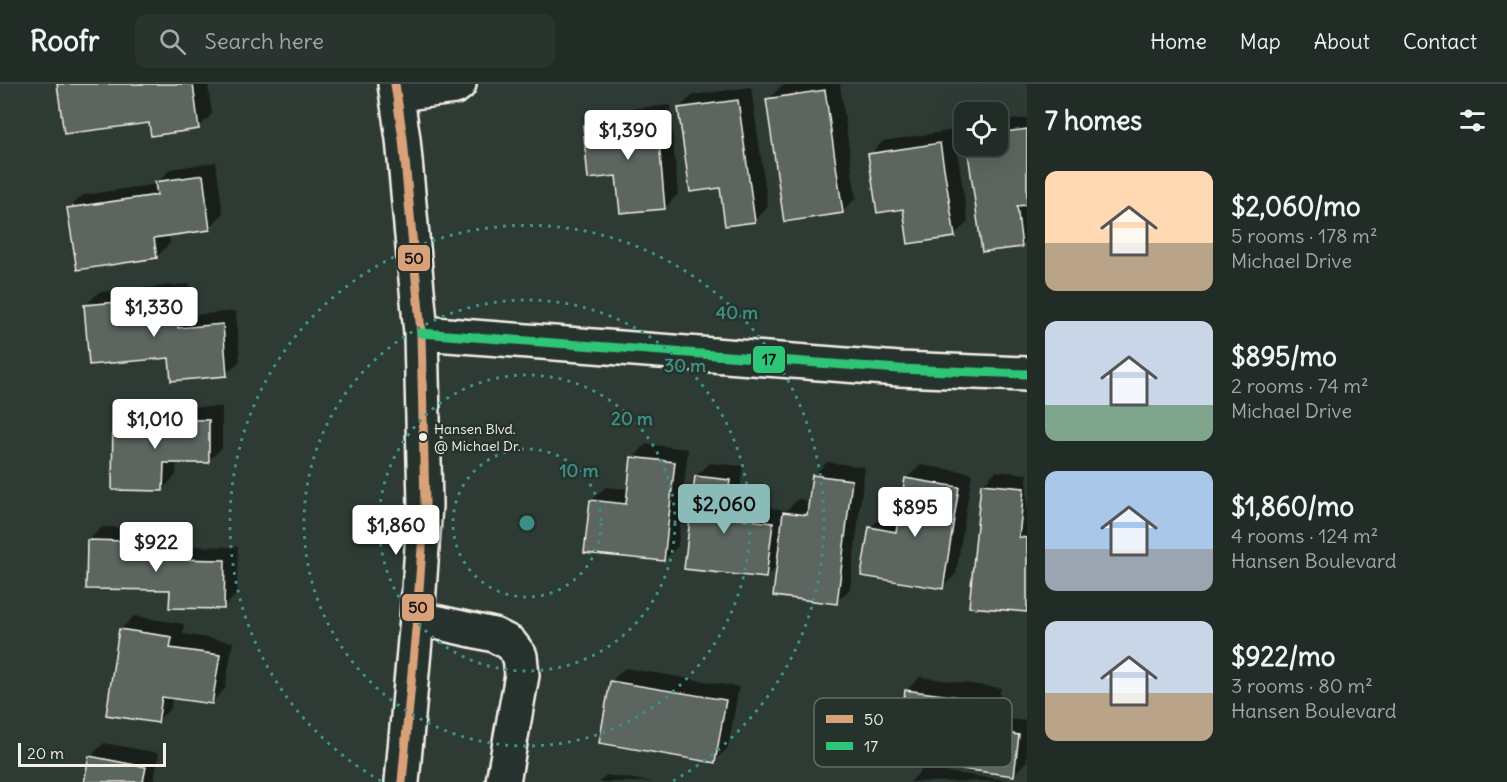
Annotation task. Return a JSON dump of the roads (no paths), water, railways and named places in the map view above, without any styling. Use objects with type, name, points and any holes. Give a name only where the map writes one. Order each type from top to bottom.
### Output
[{"type":"street","points":[[402,782],[425,506],[420,333],[403,139],[396,89],[455,87],[459,84]]},
{"type":"street","points":[[420,333],[899,369],[1027,374]]},
{"type":"street","points":[[417,618],[494,635],[510,643],[520,656],[522,675],[502,782]]},
{"type":"place","name":"Hansen Blvd. @ Michael Dr.","points":[[423,437]]}]
